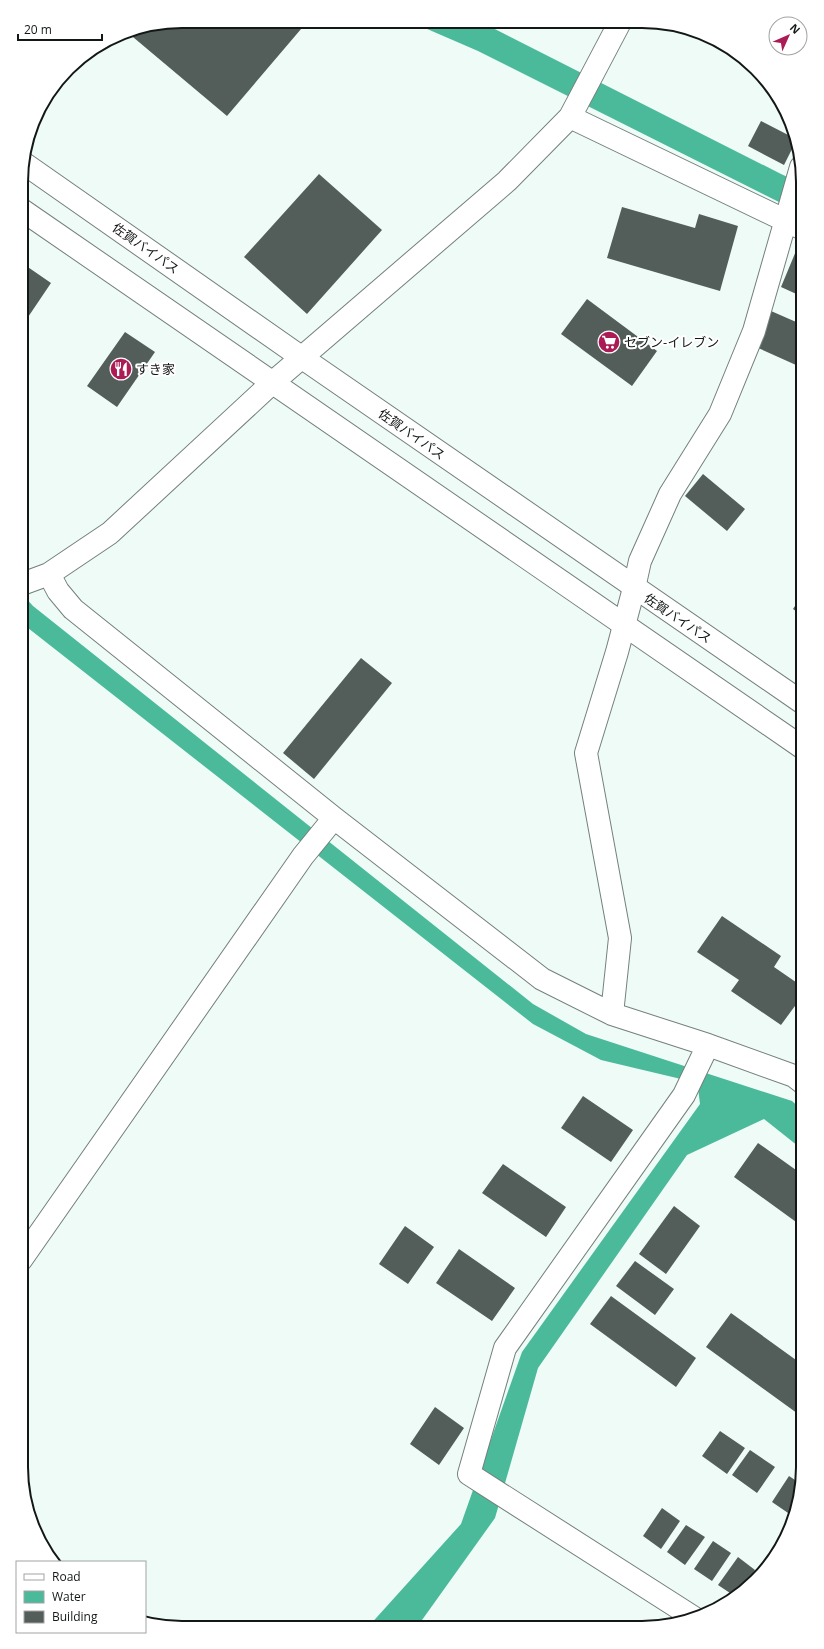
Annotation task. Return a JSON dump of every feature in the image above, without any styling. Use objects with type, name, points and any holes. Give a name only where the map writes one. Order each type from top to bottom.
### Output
[{"type":"main road","points":[[28,582],[48,574],[110,533],[301,357],[507,181],[570,117],[617,28]]},
{"type":"main road","points":[[570,117],[794,225]]},
{"type":"main road","name":"佐賀バイパス","points":[[29,167],[634,588],[796,698]]},
{"type":"main road","points":[[612,1014],[620,938],[586,753],[625,625],[640,561],[670,494],[720,414],[754,331],[794,225],[796,206]]},
{"type":"main road","points":[[28,214],[796,743]]},
{"type":"main road","points":[[48,574],[58,591],[73,609],[329,825],[542,979],[612,1014],[703,1054],[796,1078]]},
{"type":"main road","points":[[28,1250],[303,856],[329,825]]},
{"type":"main road","points":[[688,1614],[469,1474],[505,1348],[684,1095],[703,1054]]},
{"type":"water","points":[[425,28],[493,28],[796,181],[796,210],[478,51]]},
{"type":"water","points":[[28,601],[533,1004],[586,1034],[792,1101],[796,1105],[796,1144],[764,1119],[687,1155],[538,1368],[495,1518],[421,1621],[373,1621],[461,1524],[522,1352],[700,1104],[698,1088],[681,1079],[601,1060],[533,1024],[28,628]]},
{"type":"building","points":[[172,28],[302,28],[227,116],[132,36]]},
{"type":"building","points":[[761,121],[789,135],[792,148],[784,165],[748,146]]},
{"type":"building","points":[[319,174],[382,230],[307,314],[244,257]]},
{"type":"building","points":[[622,207],[695,228],[699,214],[738,226],[720,291],[607,258]]},
{"type":"building","points":[[796,251],[796,294],[781,287]]},
{"type":"building","points":[[28,267],[51,283],[28,317]]},
{"type":"building","name":"セブン-イレブン","points":[[587,299],[657,351],[632,386],[561,334]]},
{"type":"building","points":[[771,311],[796,322],[796,365],[756,347]]},
{"type":"building","name":"すき家","points":[[125,332],[155,352],[117,407],[87,386]]},
{"type":"building","points":[[703,474],[745,509],[727,531],[685,496]]},
{"type":"building","points":[[361,658],[392,683],[314,779],[283,753]]},
{"type":"building","points":[[722,916],[781,956],[774,967],[796,982],[796,1005],[781,1025],[731,991],[739,980],[697,952]]},
{"type":"building","points":[[583,1096],[633,1130],[611,1162],[561,1128]]},
{"type":"building","points":[[758,1143],[796,1170],[796,1222],[734,1177]]},
{"type":"building","points":[[503,1164],[566,1207],[546,1237],[482,1193]]},
{"type":"building","points":[[674,1206],[700,1226],[666,1274],[639,1254]]},
{"type":"building","points":[[405,1226],[434,1247],[408,1284],[379,1264]]},
{"type":"building","points":[[459,1249],[515,1288],[492,1321],[436,1283]]},
{"type":"building","points":[[635,1261],[674,1289],[655,1315],[616,1286]]},
{"type":"building","points":[[611,1296],[696,1358],[676,1387],[590,1324]]},
{"type":"building","points":[[731,1313],[796,1360],[796,1412],[706,1347]]},
{"type":"building","points":[[435,1407],[464,1428],[439,1465],[410,1444]]},
{"type":"building","points":[[720,1431],[745,1448],[727,1474],[702,1456]]},
{"type":"building","points":[[750,1450],[775,1467],[757,1493],[732,1475]]},
{"type":"building","points":[[789,1476],[796,1480],[789,1514],[772,1502]]},
{"type":"building","points":[[662,1508],[680,1521],[661,1549],[643,1536]]},
{"type":"building","points":[[686,1525],[705,1537],[685,1565],[667,1552]]},
{"type":"building","points":[[713,1541],[731,1553],[712,1581],[694,1569]]},
{"type":"building","points":[[738,1557],[755,1570],[744,1583],[730,1593],[718,1585]]},
{"type":"place","name":"セブン-イレブン","points":[[609,342]]},
{"type":"place","name":"すき家","points":[[121,369]]}]
